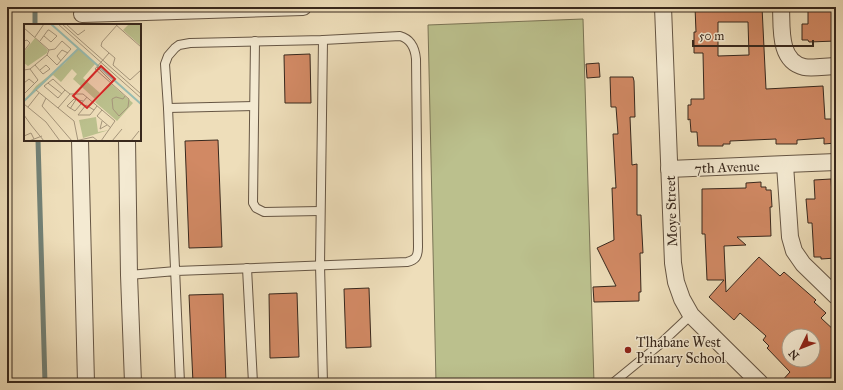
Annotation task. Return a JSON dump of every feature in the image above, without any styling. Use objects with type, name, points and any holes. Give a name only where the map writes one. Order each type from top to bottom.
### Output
[{"type":"street","points":[[82,15],[126,15],[303,7]]},
{"type":"street","name":"Moye Street","points":[[663,7],[673,263],[676,282],[682,299],[691,315],[760,383]]},
{"type":"street","points":[[781,7],[782,39],[784,48],[789,56],[796,63],[805,67],[836,66]]},
{"type":"street","points":[[80,141],[86,383]]},
{"type":"street","points":[[127,141],[129,275],[133,383]]},
{"type":"street","name":"7th Avenue","points":[[669,169],[836,162]]},
{"type":"street","points":[[785,165],[790,238],[794,251],[803,264],[835,294]]},
{"type":"lane","points":[[129,275],[176,271],[407,262],[415,259],[418,255],[415,50],[408,40],[400,36],[323,40],[190,43],[179,45],[168,56],[165,64],[176,271],[180,383]]},
{"type":"lane","points":[[323,40],[320,211],[323,383]]},
{"type":"lane","points":[[255,41],[253,199],[255,205],[264,212],[320,211]]},
{"type":"lane","points":[[168,108],[254,106]]},
{"type":"lane","points":[[247,268],[252,383]]},
{"type":"lane","points":[[614,382],[658,346],[691,315]]},
{"type":"green space","points":[[583,19],[594,383],[436,383],[428,25]]},
{"type":"building","points":[[695,7],[762,7],[766,89],[823,86],[825,119],[836,119],[836,143],[824,144],[824,138],[797,140],[797,144],[776,144],[776,139],[730,141],[730,144],[723,144],[723,146],[698,146],[697,132],[691,132],[690,119],[688,120],[688,105],[691,105],[691,99],[704,99],[703,53],[694,53],[694,32],[696,32]],"holes":[[[718,22],[748,22],[749,55],[718,56]]]},
{"type":"building","points":[[808,7],[836,7],[836,41],[809,42],[808,40],[802,40],[802,24],[808,24]]},
{"type":"building","points":[[310,54],[311,103],[285,103],[284,55]]},
{"type":"building","points":[[599,63],[600,77],[587,78],[586,64]]},
{"type":"building","points":[[610,77],[633,77],[634,81],[635,117],[630,117],[632,165],[637,164],[637,215],[641,215],[643,253],[640,253],[641,292],[639,292],[639,301],[594,302],[593,287],[616,286],[597,248],[614,240],[612,188],[616,188],[613,134],[618,134],[616,107],[611,107]]},
{"type":"building","points":[[218,140],[222,247],[189,248],[185,141]]},
{"type":"building","points":[[831,179],[836,258],[821,259],[821,257],[814,257],[812,223],[808,223],[806,199],[815,199],[814,180]]},
{"type":"building","points":[[761,182],[761,187],[766,187],[766,190],[771,190],[771,236],[737,237],[746,245],[724,246],[726,292],[759,257],[780,276],[784,272],[816,300],[814,302],[826,313],[821,318],[836,332],[836,374],[827,383],[780,383],[790,372],[786,368],[821,368],[821,328],[781,328],[781,363],[767,348],[769,346],[763,340],[766,336],[740,313],[734,320],[709,297],[724,280],[707,280],[705,234],[702,234],[702,189],[746,188],[746,183]]},
{"type":"building","points":[[369,288],[371,347],[346,348],[344,289]]},
{"type":"building","points":[[297,293],[299,357],[270,358],[269,294]]},
{"type":"building","points":[[223,294],[226,383],[193,383],[189,295]]},
{"type":"waterway","points":[[35,7],[35,24]]},
{"type":"waterway","points":[[38,141],[45,383]]},
{"type":"place","name":"Tlhabane West Primary School","points":[[628,350]]}]
